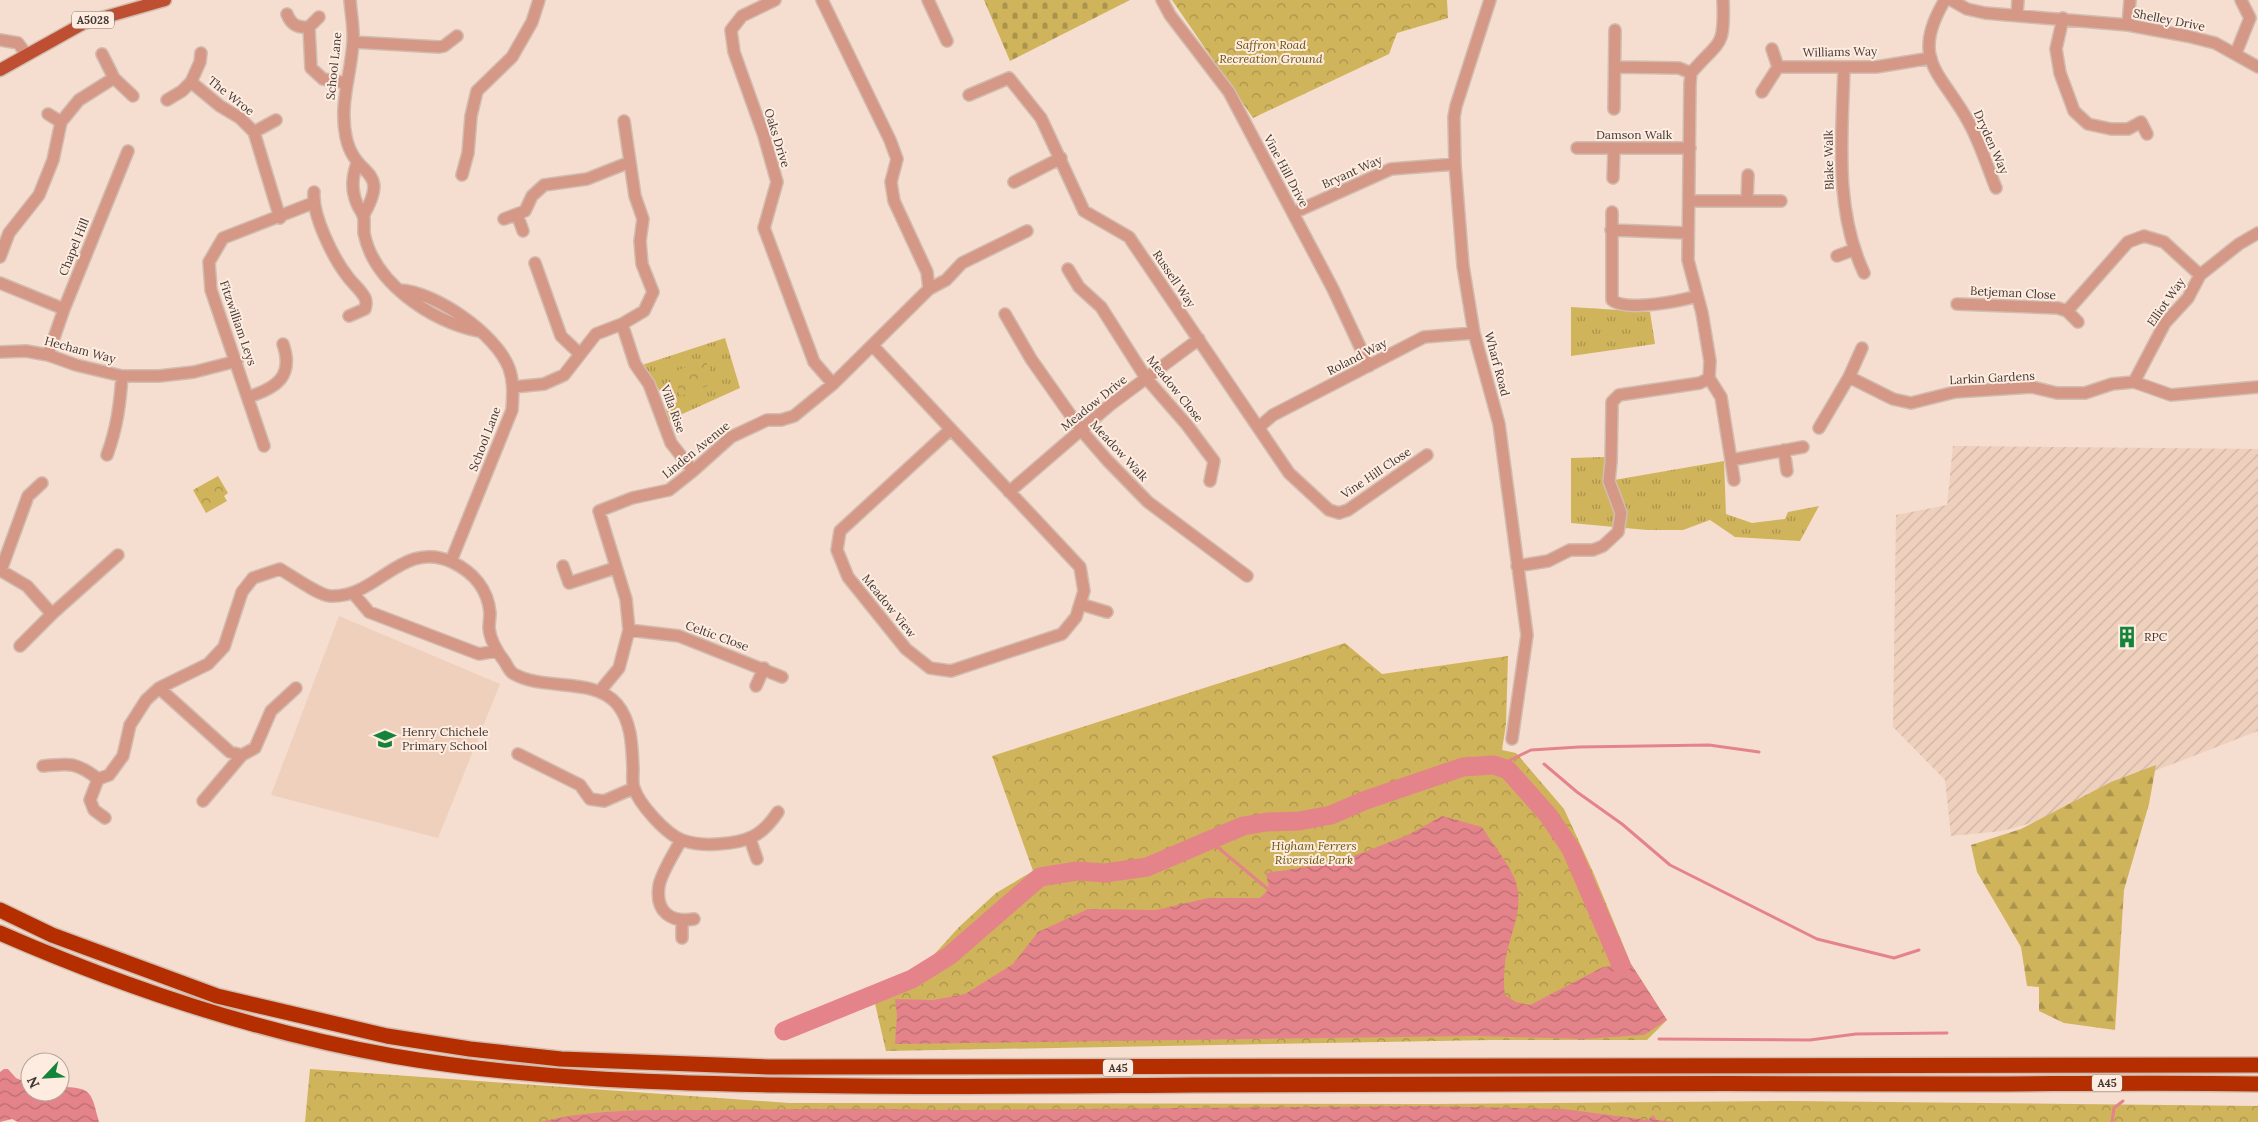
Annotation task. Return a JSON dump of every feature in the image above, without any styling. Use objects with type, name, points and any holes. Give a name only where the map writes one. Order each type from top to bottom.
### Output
[{"type":"highway","name":"A45","points":[[0,910],[52,935],[217,996],[387,1036],[470,1049],[561,1059],[770,1068],[2258,1065]]},
{"type":"highway","name":"A45","points":[[0,933],[130,986],[212,1013],[298,1035],[390,1055],[471,1067],[572,1077],[684,1084],[903,1087],[1675,1083],[2258,1084]]},
{"type":"main road","name":"A5028","points":[[0,70],[84,23],[165,0]]},
{"type":"street","name":"School Lane","points":[[350,0],[353,42],[342,116],[346,139],[357,163],[373,178],[376,186],[374,198],[364,216],[364,234],[370,250],[387,278],[408,300],[454,326],[480,332],[500,351],[509,367],[514,387],[512,410],[450,561]]},
{"type":"street","points":[[462,175],[468,153],[470,116],[477,91],[512,57],[532,22],[539,0]]},
{"type":"street","name":"Oaks Drive","points":[[775,0],[742,16],[731,30],[734,52],[764,136],[777,182],[764,228],[814,362],[833,384]]},
{"type":"street","points":[[822,0],[890,140],[896,159],[892,182],[894,201],[927,272],[929,289]]},
{"type":"street","points":[[928,0],[947,41]]},
{"type":"street","name":"Vine Hill Drive","points":[[1162,0],[1170,15],[1229,92],[1293,213],[1369,366]]},
{"type":"street","name":"Wharf Road","points":[[1490,0],[1456,106],[1454,117],[1455,164],[1463,266],[1474,333],[1499,424],[1527,635],[1512,739]]},
{"type":"street","points":[[1723,0],[1722,40],[1716,49],[1691,73],[1688,260],[1710,361],[1709,378],[1719,390],[1721,397],[1734,480]]},
{"type":"street","name":"Dryden Way","points":[[1945,0],[1932,23],[1929,40],[1931,58],[1937,74],[1968,120],[1996,188]]},
{"type":"street","name":"Shelley Drive","points":[[1951,0],[1967,8],[1985,13],[2063,18],[2128,25],[2215,43],[2258,67]]},
{"type":"street","points":[[2017,15],[2018,0]]},
{"type":"street","points":[[2128,25],[2130,0]]},
{"type":"street","points":[[2236,54],[2250,18],[2241,0]]},
{"type":"street","points":[[288,14],[293,24],[299,28],[309,27],[319,17]]},
{"type":"street","points":[[2063,18],[2056,49],[2060,73],[2074,111],[2088,124],[2111,129],[2128,129],[2141,122],[2147,134]]},
{"type":"street","points":[[309,27],[311,68],[323,79],[346,83]]},
{"type":"street","points":[[1614,109],[1615,30]]},
{"type":"street","points":[[353,42],[439,48],[457,36]]},
{"type":"street","points":[[0,40],[18,43],[26,54]]},
{"type":"street","points":[[1762,92],[1778,67],[1772,49]]},
{"type":"street","points":[[191,82],[200,62],[201,53]]},
{"type":"street","points":[[102,54],[114,78],[133,96]]},
{"type":"street","name":"Williams Way","points":[[1778,67],[1876,67],[1931,58]]},
{"type":"street","points":[[1615,67],[1679,68],[1691,73]]},
{"type":"street","name":"Blake Walk","points":[[1844,68],[1841,171],[1846,217],[1853,250],[1864,273]]},
{"type":"street","points":[[0,257],[4,230],[38,196],[53,160],[61,122],[79,100],[114,78]]},
{"type":"street","name":"Russell Way","points":[[969,95],[1009,78],[1041,118],[1084,211],[1129,237],[1259,427]]},
{"type":"street","name":"The Wroe","points":[[167,100],[182,91],[191,82],[220,106],[240,118],[254,132],[280,218]]},
{"type":"street","points":[[48,114],[61,122]]},
{"type":"street","name":"The Wroe","points":[[254,132],[276,120]]},
{"type":"street","points":[[514,387],[544,384],[564,375],[596,334],[622,324],[644,311],[653,292],[642,264],[640,241],[643,219],[635,196],[624,121]]},
{"type":"street","name":"Damson Walk","points":[[1577,148],[1690,148]]},
{"type":"street","points":[[1613,178],[1614,149]]},
{"type":"street","name":"Chapel Hill","points":[[48,355],[64,309],[128,150]]},
{"type":"street","points":[[1014,182],[1061,158]]},
{"type":"street","points":[[504,219],[524,211],[532,196],[544,184],[587,179],[630,162]]},
{"type":"street","points":[[357,163],[353,176],[352,190],[364,216]]},
{"type":"street","name":"Bryant Way","points":[[1293,213],[1391,169],[1455,164]]},
{"type":"street","points":[[1747,201],[1748,175]]},
{"type":"street","name":"Fitzwilliam Leys","points":[[264,446],[237,361],[211,290],[209,262],[223,238],[280,218],[313,197],[332,252],[346,276],[364,297],[366,303],[365,309],[349,316]]},
{"type":"street","points":[[1689,201],[1780,201]]},
{"type":"street","points":[[1612,212],[1611,295],[1616,303],[1655,304],[1697,296]]},
{"type":"street","points":[[517,214],[523,230]]},
{"type":"street","points":[[1611,230],[1688,233]]},
{"type":"street","name":"Linden Avenue","points":[[600,691],[618,668],[629,630],[626,599],[598,511],[632,498],[669,490],[731,437],[767,420],[780,420],[794,416],[833,384],[929,289],[946,280],[962,263],[1027,231]]},
{"type":"street","name":"Elliot Way","points":[[2134,382],[2165,323],[2188,298],[2200,275],[2239,244],[2258,232]]},
{"type":"street","name":"Betjeman Close","points":[[2067,311],[2128,242],[2144,236],[2164,242],[2200,275]]},
{"type":"street","points":[[1837,256],[1853,250]]},
{"type":"street","points":[[535,263],[561,336],[580,354]]},
{"type":"street","name":"Meadow Close","points":[[1068,269],[1079,287],[1101,307],[1146,378],[1187,425],[1214,461],[1210,481]]},
{"type":"street","points":[[0,282],[64,309]]},
{"type":"street","name":"Betjeman Close","points":[[1957,304],[2058,308],[2067,311],[2078,322]]},
{"type":"street","name":"Meadow Walk","points":[[1005,314],[1031,359],[1081,430],[1148,502],[1247,576]]},
{"type":"street","name":"Villa Rise","points":[[622,324],[635,364],[649,384],[671,444],[693,471]]},
{"type":"street","name":"Roland Way","points":[[1259,427],[1273,415],[1424,337],[1474,333]]},
{"type":"street","name":"Meadow Drive","points":[[1009,492],[1081,430],[1199,339]]},
{"type":"street","points":[[248,396],[269,390],[282,378],[287,368],[287,355],[283,344]]},
{"type":"street","name":"Meadow View","points":[[873,346],[951,429],[1009,492],[1080,567],[1084,591],[1076,617],[1062,634],[951,671],[930,668],[906,649],[848,577],[837,550],[840,531],[951,429]]},
{"type":"street","points":[[1819,428],[1849,377],[1862,348]]},
{"type":"street","name":"Hecham Way","points":[[0,352],[26,351],[48,355],[76,365],[122,376],[159,376],[194,372],[237,361]]},
{"type":"street","name":"Hecham Way","points":[[107,455],[116,432],[120,414],[122,376]]},
{"type":"street","name":"Larkin Gardens","points":[[1849,377],[1893,400],[1911,402],[1954,392],[2032,387],[2057,393],[2086,394],[2112,384],[2134,382],[2171,395],[2258,387]]},
{"type":"street","points":[[1517,566],[1548,560],[1570,550],[1593,550],[1604,546],[1618,532],[1621,513],[1609,482],[1612,408],[1615,398],[1619,395],[1700,383],[1709,378]]},
{"type":"street","name":"Vine Hill Close","points":[[1259,427],[1289,473],[1328,510],[1339,513],[1348,510],[1427,455]]},
{"type":"street","points":[[1731,460],[1803,447]]},
{"type":"street","points":[[1784,450],[1787,471]]},
{"type":"street","points":[[42,483],[28,496],[0,570],[27,586],[52,614]]},
{"type":"street","points":[[20,646],[52,614],[118,555]]},
{"type":"street","points":[[105,818],[94,810],[90,800],[98,779],[109,775],[123,756],[130,725],[146,700],[159,688],[208,664],[224,647],[242,592],[253,578],[280,569],[329,596],[353,592],[367,587],[408,560],[427,556],[450,561],[468,571],[484,589],[490,613],[489,630],[497,651],[513,674],[539,682],[600,691],[617,704],[627,722],[632,743],[634,788],[647,809],[665,828],[681,840],[709,845],[750,839],[767,828],[778,812]]},
{"type":"street","points":[[563,566],[569,583],[615,568]]},
{"type":"street","points":[[353,592],[370,612],[479,654],[497,651]]},
{"type":"street","points":[[1080,604],[1107,612]]},
{"type":"street","name":"Celtic Close","points":[[629,630],[679,636],[764,668],[782,677]]},
{"type":"street","points":[[756,686],[764,668]]},
{"type":"street","points":[[159,688],[230,752],[242,755]]},
{"type":"street","points":[[204,801],[242,755],[255,748],[271,711],[296,688]]},
{"type":"street","points":[[518,754],[580,785],[590,799],[604,801],[634,788]]},
{"type":"street","points":[[43,766],[69,763],[83,768],[98,779]]},
{"type":"street","points":[[750,839],[757,859]]},
{"type":"street","points":[[681,840],[659,886],[660,905],[671,919],[682,921],[694,919]]},
{"type":"street","points":[[682,921],[682,938]]},
{"type":"shaded area","points":[[1953,446],[2258,449],[2258,731],[2157,770],[2105,786],[2039,821],[2002,831],[1951,836],[1945,780],[1893,727],[1896,515],[1947,505]]},
{"type":"shaded area","name":"Henry Chichele Primary School","points":[[339,616],[500,684],[438,838],[271,795]]},
{"type":"green space","points":[[984,0],[1130,0],[1010,61]]},
{"type":"green space","name":"Saffron Road Recreation Ground","points":[[1172,0],[1447,0],[1448,18],[1397,33],[1389,54],[1253,118]]},
{"type":"green space","points":[[1389,0],[1427,0],[1390,7]]},
{"type":"green space","points":[[1571,307],[1650,312],[1655,344],[1571,356]]},
{"type":"green space","points":[[725,338],[740,388],[669,420],[666,409],[677,402],[673,390],[660,391],[642,365]]},
{"type":"green space","points":[[705,359],[715,383],[681,396],[672,373]]},
{"type":"green space","points":[[1604,457],[1614,480],[1724,461],[1726,514],[1752,523],[1785,519],[1788,512],[1819,506],[1800,541],[1735,537],[1710,520],[1683,530],[1647,530],[1571,523],[1571,458]]},
{"type":"green space","points":[[218,476],[228,493],[224,496],[227,501],[206,513],[193,490]]},
{"type":"green space","name":"Higham Ferrers Riverside Park","points":[[1345,643],[1382,674],[1508,656],[1506,724],[1502,750],[1516,753],[1564,809],[1594,874],[1631,964],[1667,1020],[1647,1040],[1492,1040],[886,1051],[873,995],[912,979],[959,927],[996,893],[1033,871],[992,756]]},
{"type":"green space","points":[[2156,765],[2149,804],[2124,890],[2115,1030],[2064,1023],[2039,1011],[2039,987],[2027,986],[2021,947],[1977,872],[1971,845],[2021,829],[2111,782]]},
{"type":"green space","points":[[310,1069],[789,1103],[1430,1104],[1789,1101],[2258,1106],[2258,1122],[305,1122]]},
{"type":"water","points":[[1442,816],[1482,827],[1514,877],[1517,887],[1518,906],[1505,963],[1505,995],[1516,1002],[1530,1005],[1603,967],[1631,964],[1667,1020],[1644,1035],[1583,1039],[1477,1036],[895,1044],[897,1015],[895,999],[933,1000],[965,994],[1013,964],[1038,932],[1088,909],[1156,910],[1208,898],[1260,898],[1269,889],[1266,873],[1338,862],[1408,835]]},
{"type":"water","points":[[8,1069],[20,1080],[20,1102],[70,1102],[70,1087],[85,1090],[92,1098],[99,1122],[18,1122],[12,1119],[0,1122],[0,1072]]},
{"type":"water","points":[[1425,1106],[1563,1109],[1648,1120],[1653,1115],[1657,1120],[1675,1122],[540,1122],[582,1114],[647,1110],[947,1110],[949,1107],[951,1110]]},
{"type":"waterway","points":[[1498,766],[1531,750],[1579,747],[1709,745],[1759,752]]},
{"type":"waterway","points":[[1544,764],[1577,792],[1622,824],[1670,865],[1817,939],[1894,958],[1919,950]]},
{"type":"waterway","points":[[784,1031],[912,979],[949,956],[1040,877],[1077,871],[1105,873],[1147,867],[1243,826],[1267,822],[1299,821],[1331,815],[1366,800],[1463,767],[1494,765],[1508,770],[1548,815],[1571,849],[1621,965]]},
{"type":"waterway","points":[[1209,840],[1269,890]]},
{"type":"waterway","points":[[1659,1039],[1810,1040],[1856,1034],[1947,1033]]},
{"type":"waterway","points":[[2112,1122],[2114,1108],[2123,1101]]},
{"type":"place","name":"RPC","points":[[2127,637]]},
{"type":"place","name":"Henry Chichele Primary School","points":[[385,739]]}]
